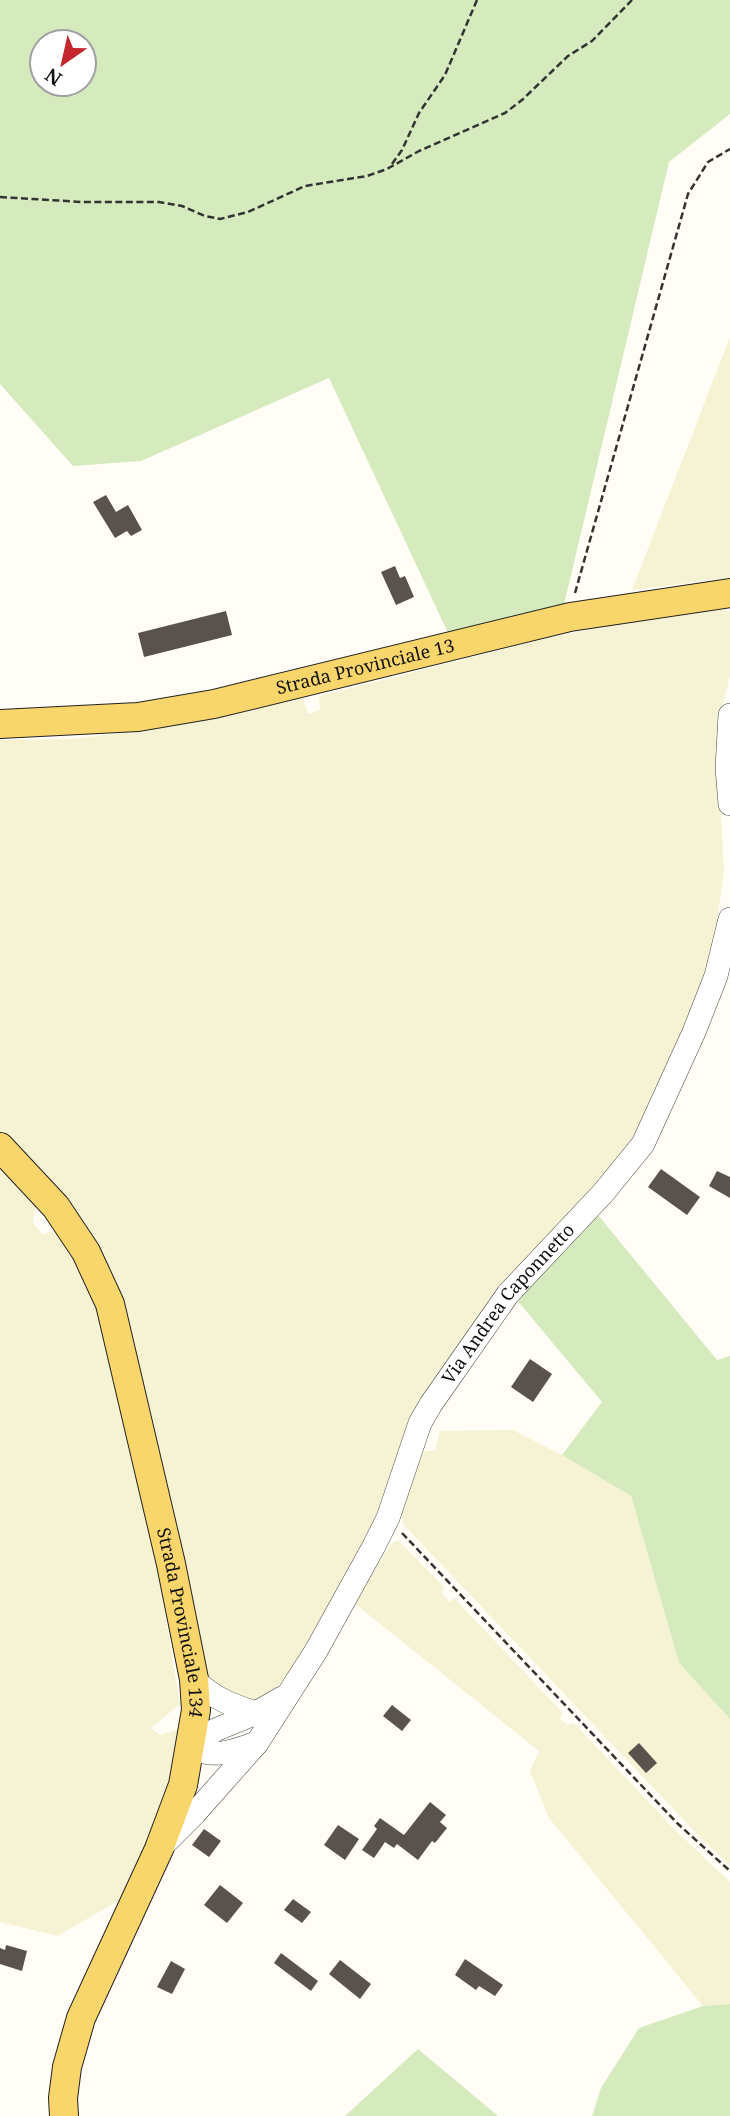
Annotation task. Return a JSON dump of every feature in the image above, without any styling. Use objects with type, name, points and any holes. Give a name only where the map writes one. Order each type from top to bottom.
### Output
[{"type":"main road","name":"Strada Provinciale 13","points":[[0,724],[138,717],[214,704],[570,617],[730,593]]},
{"type":"main road","name":"Strada Provinciale 134","points":[[0,1147],[56,1207],[86,1252],[110,1304],[171,1564],[194,1679],[196,1710],[191,1748],[175,1811],[81,2018],[67,2067],[64,2116]]},
{"type":"street","points":[[730,715],[727,768],[730,804]]},
{"type":"street","name":"Via Andrea Caponnetto","points":[[159,1850],[257,1743],[316,1651],[374,1546],[387,1518],[420,1423],[431,1404],[508,1294],[604,1192],[643,1144],[689,1044],[711,987],[730,919]]},
{"type":"street","points":[[194,1679],[207,1693],[221,1701],[256,1713]]},
{"type":"street","points":[[257,1743],[218,1755],[204,1754],[191,1748],[215,1730],[256,1713],[288,1694]]},
{"type":"path","points":[[390,167],[402,150],[419,113],[446,75],[477,0]]},
{"type":"path","points":[[0,197],[82,202],[159,202],[182,206],[220,219],[248,212],[305,186],[367,176],[505,113],[568,56],[592,41],[632,0]]},
{"type":"path","points":[[570,617],[576,585],[688,194],[708,162],[730,149]]},
{"type":"path","points":[[416,1548],[677,1823],[730,1871]]},
{"type":"shaded area","points":[[730,337],[730,578],[632,590]]},
{"type":"shaded area","points":[[714,608],[730,612],[730,676],[721,711],[718,755],[724,873],[715,937],[706,975],[655,1097],[636,1137],[406,1429],[371,1532],[291,1670],[276,1688],[261,1700],[233,1698],[207,1677],[69,1204],[0,1130],[0,740],[71,739],[146,730],[303,698],[308,714],[320,710],[319,696],[547,638],[689,610]]},
{"type":"shaded area","points":[[0,1166],[36,1204],[33,1223],[43,1234],[62,1229],[105,1323],[156,1557],[180,1704],[151,1728],[160,1735],[179,1729],[168,1793],[120,1900],[57,1936],[0,1922]]},
{"type":"shaded area","points":[[513,1430],[562,1455],[631,1496],[679,1663],[730,1719],[730,1866],[403,1524],[401,1514],[421,1452],[435,1450],[440,1431]]},
{"type":"shaded area","points":[[398,1540],[444,1587],[442,1594],[450,1602],[454,1598],[562,1712],[560,1719],[568,1725],[574,1723],[674,1829],[730,1882],[730,2004],[703,2006],[549,1818],[530,1771],[539,1751],[354,1603],[391,1544]]},
{"type":"green space","points":[[0,0],[730,0],[730,114],[669,162],[563,609],[449,635],[329,378],[141,461],[73,466],[0,384]]},
{"type":"green space","points":[[598,1215],[717,1360],[730,1356],[730,1719],[679,1663],[631,1496],[562,1455],[602,1402],[516,1299],[527,1284]]},
{"type":"green space","points":[[730,2004],[730,2116],[592,2116],[601,2088],[639,2028],[703,2006]]},
{"type":"green space","points":[[418,2049],[498,2116],[345,2116]]},
{"type":"building","points":[[106,495],[116,512],[128,505],[142,530],[131,536],[127,531],[115,538],[93,502]]},
{"type":"building","points":[[395,566],[400,578],[405,576],[414,597],[396,605],[381,572]]},
{"type":"building","points":[[226,611],[232,635],[144,657],[138,633]]},
{"type":"building","points":[[661,1169],[700,1197],[687,1215],[648,1187]]},
{"type":"building","points":[[717,1171],[730,1177],[730,1198],[709,1186]]},
{"type":"building","points":[[530,1359],[552,1374],[533,1402],[511,1387]]},
{"type":"building","points":[[392,1705],[411,1720],[402,1731],[383,1716]]},
{"type":"building","points":[[639,1743],[657,1763],[646,1773],[628,1753]]},
{"type":"building","points":[[430,1802],[446,1815],[440,1822],[447,1828],[435,1843],[432,1841],[418,1860],[397,1844],[394,1848],[385,1842],[374,1858],[362,1850],[377,1829],[374,1826],[380,1818],[404,1835]]},
{"type":"building","points":[[338,1825],[359,1839],[345,1860],[324,1845]]},
{"type":"building","points":[[204,1829],[221,1841],[209,1857],[192,1845]]},
{"type":"building","points":[[220,1885],[243,1903],[227,1923],[204,1905]]},
{"type":"building","points":[[293,1899],[311,1912],[302,1923],[284,1910]]},
{"type":"building","points":[[6,1945],[27,1951],[22,1971],[0,1964],[0,1948],[5,1950]]},
{"type":"building","points":[[281,1953],[318,1981],[311,1991],[274,1963]]},
{"type":"building","points":[[465,1959],[503,1985],[495,1996],[479,1986],[476,1990],[455,1975]]},
{"type":"building","points":[[340,1960],[371,1984],[360,1999],[329,1974]]},
{"type":"building","points":[[171,1961],[185,1969],[172,1994],[157,1987]]}]
